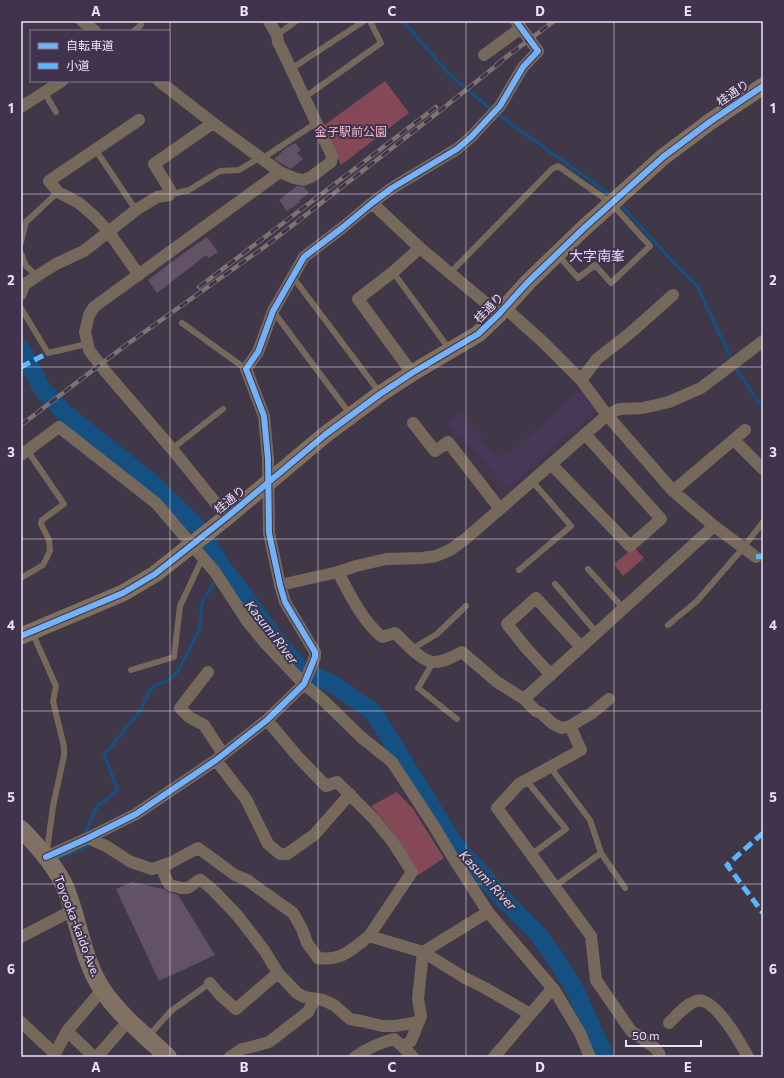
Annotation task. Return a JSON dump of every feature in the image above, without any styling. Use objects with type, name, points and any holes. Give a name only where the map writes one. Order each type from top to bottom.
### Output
[{"type":"main road","name":"Toyooka-kaido Ave.","points":[[21,829],[46,857],[56,871],[73,910],[89,962],[102,990],[116,1007],[168,1057]]},
{"type":"street","points":[[82,21],[93,30]]},
{"type":"street","points":[[160,82],[280,172],[303,180],[311,177],[331,162],[332,156],[305,97],[290,70],[278,42],[277,35],[269,21]]},
{"type":"street","points":[[46,857],[136,814],[220,757],[267,720],[304,684],[315,657],[315,652],[286,602],[280,585],[269,533],[264,416],[246,369],[258,352],[273,311],[304,257],[392,188],[457,149],[471,137],[500,106],[523,66],[538,50],[519,25],[484,55]]},
{"type":"street","points":[[21,107],[60,82]]},
{"type":"street","name":"桂通り","points":[[198,551],[221,522],[326,434],[380,394],[412,373],[478,334],[557,254],[614,200],[663,157],[681,142],[763,86]]},
{"type":"street","points":[[139,120],[49,181],[58,192],[80,203],[94,216],[108,231],[139,275]]},
{"type":"street","points":[[21,294],[24,285],[36,276],[56,264],[84,251],[136,210],[157,197],[169,194],[170,190],[154,164],[213,123]]},
{"type":"street","points":[[221,522],[172,449],[105,371],[89,350],[86,344],[85,332],[89,315],[94,308],[280,172]]},
{"type":"street","points":[[372,203],[420,248],[450,273],[542,341],[581,380],[607,415],[673,492],[714,526],[756,557]]},
{"type":"street","points":[[412,373],[358,299],[393,272],[420,248]]},
{"type":"street","points":[[581,380],[598,359],[673,295]]},
{"type":"street","points":[[280,585],[386,559],[422,558],[436,556],[450,550],[464,540],[607,415],[619,409],[643,408],[669,402],[701,388],[763,341]]},
{"type":"street","points":[[413,423],[435,451],[448,442],[500,509]]},
{"type":"street","points":[[24,452],[59,426],[156,502],[218,576],[256,632],[304,684],[323,700],[361,737],[392,762],[488,912],[552,988],[580,1033],[590,1057]]},
{"type":"street","points":[[673,492],[745,430]]},
{"type":"street","points":[[551,464],[630,546],[661,519],[585,434]]},
{"type":"street","points":[[734,440],[763,469]]},
{"type":"street","points":[[524,699],[714,526]]},
{"type":"street","points":[[24,633],[123,593],[198,551]]},
{"type":"street","points":[[338,572],[354,601],[376,632],[382,637],[395,633],[429,662],[441,661],[462,652],[498,682],[524,699],[536,711],[541,713],[553,724],[562,728],[570,726],[592,713],[609,698]]},
{"type":"street","points":[[551,675],[526,648],[507,624],[536,598],[581,647]]},
{"type":"street","points":[[208,672],[180,708],[189,717],[204,725],[220,757],[246,799],[268,844],[280,854],[287,854],[314,834],[350,794]]},
{"type":"street","points":[[88,838],[106,846],[131,862],[152,869],[170,863],[198,848],[235,875],[247,880],[293,914],[302,929],[307,943],[318,958],[338,958],[352,949],[369,936],[412,872],[382,828],[350,794],[337,782],[326,786],[298,757],[267,720]]},
{"type":"street","points":[[570,726],[581,750],[519,784],[497,808],[556,886],[591,936],[596,980],[631,1031],[654,1047],[659,1053],[660,1057]]},
{"type":"street","points":[[161,866],[166,881],[170,885],[188,888],[201,880],[213,890],[237,915],[264,950],[278,973],[297,993],[304,997],[314,1000],[323,1000],[334,1005],[350,1019],[382,1026],[395,1026],[419,1022]]},
{"type":"street","points":[[21,937],[73,910]]},
{"type":"street","points":[[423,952],[488,912]]},
{"type":"street","points":[[369,936],[423,952],[465,978],[491,991],[530,1014]]},
{"type":"street","points":[[402,1047],[411,1041],[421,1016],[418,999],[423,952]]},
{"type":"street","points":[[210,983],[223,999],[236,1009],[278,973]]},
{"type":"street","points":[[494,1057],[552,988]]},
{"type":"street","points":[[21,1022],[55,1055],[67,1031],[102,990]]},
{"type":"street","points":[[230,1057],[242,1049],[269,1042],[308,1012],[314,1000]]},
{"type":"street","points":[[669,1023],[697,1000],[704,1001],[720,1014],[748,1057]]},
{"type":"street","points":[[67,1031],[96,1057],[129,1020]]},
{"type":"street","points":[[355,1057],[368,1048],[394,1039],[413,1057]]},
{"type":"lane","points":[[277,35],[296,21]]},
{"type":"lane","points":[[290,70],[364,21]]},
{"type":"lane","points":[[305,97],[381,43],[370,21]]},
{"type":"lane","points":[[135,30],[141,25]]},
{"type":"lane","points":[[44,92],[56,112]]},
{"type":"lane","points":[[169,194],[189,190],[220,171],[238,170],[263,158],[316,123]]},
{"type":"lane","points":[[95,149],[136,210]]},
{"type":"lane","points":[[450,273],[552,169],[558,166],[614,200],[650,246],[611,283],[595,265],[578,278],[557,254]]},
{"type":"lane","points":[[21,242],[26,222],[58,192]]},
{"type":"lane","points":[[21,253],[26,266],[36,276]]},
{"type":"lane","points":[[393,272],[451,351]]},
{"type":"lane","points":[[292,276],[380,394]]},
{"type":"lane","points":[[21,308],[48,353],[86,344]]},
{"type":"lane","points":[[273,311],[351,415]]},
{"type":"lane","points":[[182,323],[246,369]]},
{"type":"lane","points":[[172,449],[223,409]]},
{"type":"lane","points":[[21,578],[43,565],[50,551],[49,540],[41,524],[42,520],[64,504],[24,452]]},
{"type":"lane","points":[[519,570],[571,526],[532,481]]},
{"type":"lane","points":[[668,625],[697,601],[743,548],[763,522]]},
{"type":"lane","points":[[131,670],[174,657],[180,606],[198,551]]},
{"type":"lane","points":[[588,569],[624,609]]},
{"type":"lane","points":[[555,584],[597,633]]},
{"type":"lane","points":[[412,649],[437,634],[466,606]]},
{"type":"lane","points":[[24,633],[56,686],[53,701],[64,746],[64,756],[53,806],[46,857]]},
{"type":"lane","points":[[434,662],[418,688],[457,719]]},
{"type":"lane","points":[[550,767],[590,820],[601,853],[625,888]]},
{"type":"lane","points":[[526,780],[566,829],[532,854]]},
{"type":"lane","points":[[556,886],[601,853]]},
{"type":"lane","points":[[145,1035],[154,1030],[171,1011],[210,983]]},
{"type":"shaded area","points":[[579,390],[596,410],[508,489],[461,437],[458,438],[446,424],[459,412],[498,458],[506,451],[510,453]]},
{"type":"green space","name":"金子駅前公園","points":[[385,81],[409,113],[341,165],[323,126]]},
{"type":"green space","points":[[634,547],[644,558],[623,576],[614,564]]},
{"type":"green space","points":[[397,792],[413,809],[444,858],[418,875],[397,839],[371,806]]},
{"type":"building","points":[[295,143],[301,150],[297,153],[303,159],[291,169],[274,159],[286,148]]},
{"type":"building","points":[[297,186],[304,187],[309,193],[299,200],[300,202],[287,211],[279,200]]},
{"type":"building","points":[[207,237],[218,252],[209,258],[206,255],[157,293],[148,280]]},
{"type":"building","points":[[132,882],[164,889],[178,895],[215,955],[159,981],[116,889]]},
{"type":"waterway","points":[[403,21],[449,74],[492,110]]},
{"type":"waterway","points":[[496,113],[612,196]]},
{"type":"waterway","points":[[620,204],[697,286],[731,358]]},
{"type":"waterway","name":"Kasumi River","points":[[21,349],[42,389],[65,413],[153,484],[198,528],[223,568],[271,634],[290,657],[303,670],[336,686],[374,713],[453,842],[506,902],[538,934],[556,959],[575,990],[605,1057]]},
{"type":"waterway","points":[[736,369],[763,409]]},
{"type":"waterway","points":[[86,835],[85,833],[97,807],[118,790],[104,755],[141,710],[150,690],[158,684],[168,681],[178,671],[200,628],[202,602],[216,580]]},
{"type":"waterway","points":[[60,858],[89,845],[89,843]]},
{"type":"railway","points":[[497,64],[554,21]]},
{"type":"railway","points":[[21,425],[126,345],[267,245],[502,61]]},
{"type":"railway","points":[[199,287],[436,107]]},
{"type":"marked path","points":[[21,367],[46,354]]},
{"type":"marked path","points":[[756,557],[763,556]]},
{"type":"marked path","points":[[763,833],[727,865],[763,913]]},
{"type":"cycle path","points":[[46,857],[136,814],[216,760],[267,720],[304,684],[315,657],[315,652],[285,602],[280,585],[269,533],[268,459],[264,416],[246,369],[258,352],[273,311],[304,257],[392,188],[457,149],[471,137],[500,106],[523,67],[538,51],[516,21]]},
{"type":"cycle path","points":[[21,636],[123,593],[155,574],[227,517],[326,434],[380,394],[412,373],[478,334],[499,314],[528,282],[584,228],[663,157],[711,121],[763,86]]},
{"type":"district","name":"大字南峯","points":[[597,256]]}]
